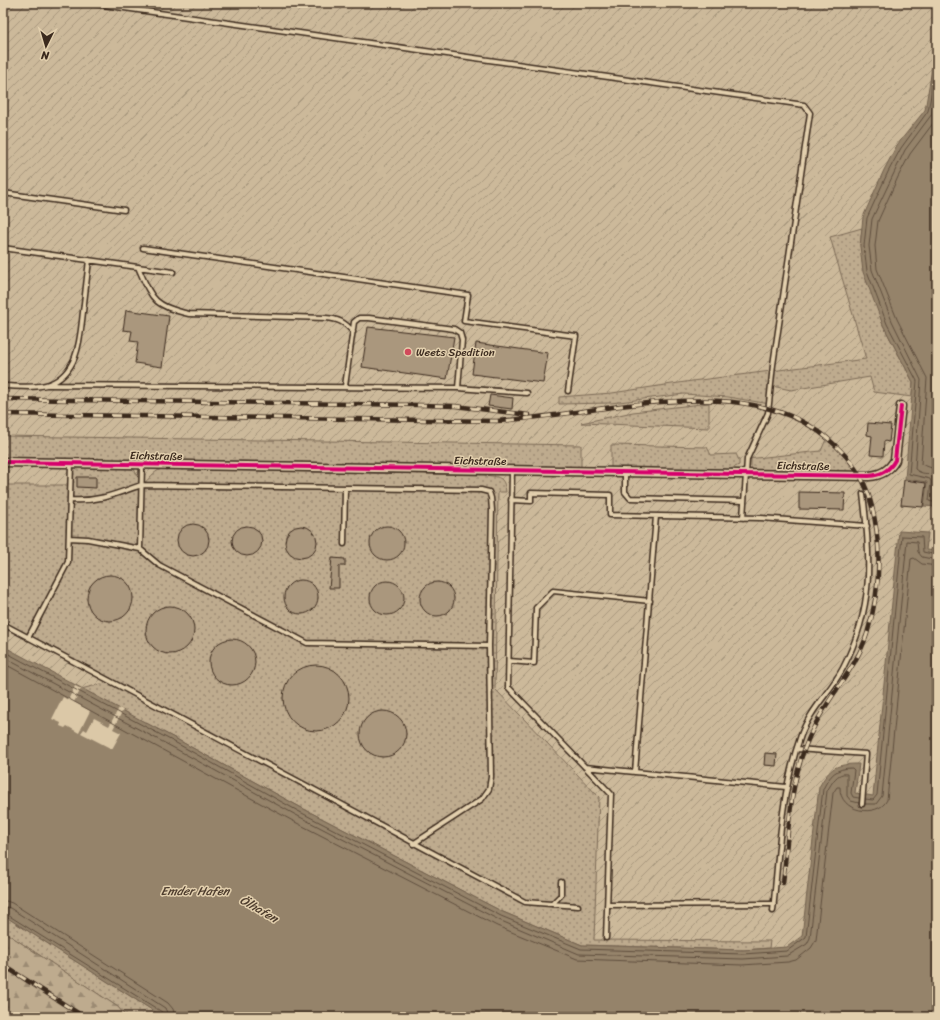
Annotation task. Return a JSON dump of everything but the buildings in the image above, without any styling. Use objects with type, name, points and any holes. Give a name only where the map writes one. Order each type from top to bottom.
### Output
[{"type":"street","name":"Eichstraße","points":[[3,462],[869,476],[882,474],[892,465],[895,460],[901,406]]},
{"type":"lane","points":[[89,3],[804,105],[810,113],[773,365],[770,404],[768,413],[746,459],[743,518]]},
{"type":"lane","points":[[3,193],[124,210]]},
{"type":"lane","points":[[3,248],[173,272]]},
{"type":"lane","points":[[143,248],[468,295],[464,320],[576,336],[568,392]]},
{"type":"lane","points":[[48,385],[55,382],[66,372],[76,353],[89,260]]},
{"type":"lane","points":[[138,267],[151,297],[160,305],[173,311],[189,314],[326,318],[339,320],[348,325],[353,332]]},
{"type":"lane","points":[[345,386],[354,322],[359,318],[454,330],[460,333],[462,340],[458,388]]},
{"type":"lane","points":[[3,386],[345,386],[458,388],[527,393]]},
{"type":"lane","points":[[28,638],[68,562],[71,464]]},
{"type":"lane","points":[[140,549],[142,465]]},
{"type":"lane","points":[[512,471],[508,686],[611,794],[606,938]]},
{"type":"lane","points":[[625,473],[625,492],[630,498],[744,500]]},
{"type":"lane","points":[[70,500],[86,501],[106,498],[142,485],[481,490],[489,492],[492,510],[489,646],[489,789],[482,799],[413,844]]},
{"type":"lane","points":[[344,544],[345,488]]},
{"type":"lane","points":[[511,500],[531,501],[531,493],[610,495],[610,515],[743,518],[867,526]]},
{"type":"lane","points":[[773,910],[786,787],[797,749],[806,726],[843,669],[853,646],[859,628],[870,578],[870,553],[863,494]]},
{"type":"lane","points":[[635,772],[656,516]]},
{"type":"lane","points":[[69,538],[88,539],[140,549],[159,564],[307,643],[489,646]]},
{"type":"lane","points":[[509,661],[534,663],[536,608],[554,591],[650,601]]},
{"type":"lane","points":[[3,624],[413,844],[525,902],[578,906]]},
{"type":"lane","points":[[797,749],[866,754],[862,804]]},
{"type":"lane","points":[[585,767],[786,787]]},
{"type":"lane","points":[[552,904],[561,895],[561,882]]},
{"type":"lane","points":[[607,906],[774,904]]},
{"type":"shaded area","points":[[3,3],[937,3],[937,40],[925,110],[897,145],[863,217],[860,246],[913,382],[905,479],[926,483],[924,505],[937,507],[937,551],[926,550],[899,531],[873,796],[855,793],[858,764],[840,764],[827,772],[819,787],[802,936],[787,947],[743,950],[582,945],[503,912],[3,646]]},
{"type":"green space","points":[[862,228],[860,246],[883,325],[913,382],[912,397],[874,392],[870,377],[791,390],[772,386],[770,404],[728,397],[684,394],[611,403],[559,404],[559,397],[612,393],[692,381],[866,359],[830,237]]},
{"type":"green space","points":[[709,403],[709,428],[581,423],[633,412]]},
{"type":"green space","points":[[3,436],[581,445],[581,467],[163,460],[75,464],[134,469],[142,485],[153,474],[162,469],[484,475],[500,478],[504,483],[506,492],[498,492],[495,689],[599,797],[594,940],[770,941],[769,948],[743,950],[582,945],[503,912],[300,807],[81,689],[109,682],[3,624]],"holes":[[[7,463],[71,464],[70,485],[8,485]]]},
{"type":"green space","points":[[827,437],[850,459],[861,476],[754,470],[751,467],[751,459],[747,459],[821,451]]},
{"type":"green space","points":[[611,445],[707,447],[711,455],[736,454],[739,460],[739,465],[729,470],[611,468]]},
{"type":"green space","points":[[3,915],[163,1017],[126,1017],[118,1007],[3,931]]},
{"type":"green space","points":[[3,931],[118,1007],[126,1017],[3,1017],[3,965],[11,956],[3,951]]},
{"type":"water","points":[[937,40],[937,507],[924,506],[927,482],[905,479],[913,382],[883,325],[863,272],[860,246],[863,217],[884,170],[897,145],[925,110]]},
{"type":"water","name":"Emder Hafen","points":[[899,531],[928,533],[926,550],[937,551],[937,1017],[163,1017],[3,915],[3,646],[300,807],[503,912],[582,945],[743,950],[787,947],[802,936],[819,787],[830,771],[834,768],[845,765],[859,764],[855,793],[873,796]]},
{"type":"pier","points":[[75,686],[81,689],[74,702],[90,711],[79,733],[67,726],[65,728],[60,726],[61,723],[52,719],[63,697],[68,700]]},
{"type":"pier","points":[[119,708],[123,710],[113,729],[121,733],[112,749],[81,733],[84,729],[87,731],[94,718],[109,726]]},
{"type":"railway","points":[[3,399],[455,406],[529,415]]},
{"type":"railway","points":[[3,414],[497,421],[627,405],[673,401],[719,401],[762,407],[801,421],[835,445],[851,462],[863,481],[874,513],[877,530],[878,565],[872,617],[862,647],[850,670],[820,715],[799,764],[791,803],[783,883]]},
{"type":"railway","points":[[3,965],[84,1017]]},
{"type":"cycle path","points":[[3,462],[869,476],[884,472],[895,460],[901,406]]},
{"type":"place","name":"Weets Spedition","points":[[408,352]]},
{"type":"water label","name":"Ölhafen","points":[[259,909]]}]
